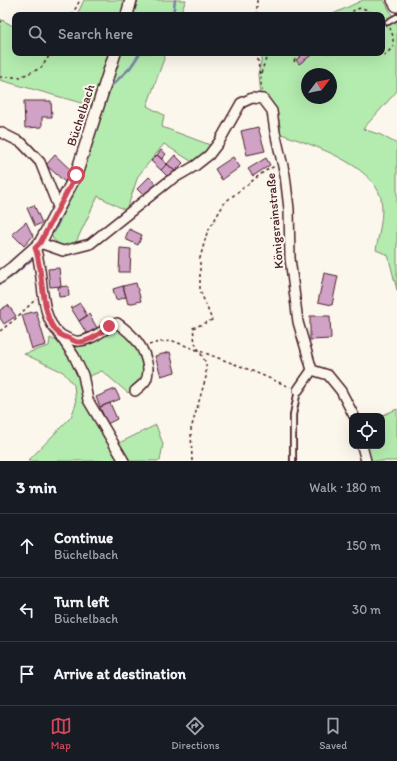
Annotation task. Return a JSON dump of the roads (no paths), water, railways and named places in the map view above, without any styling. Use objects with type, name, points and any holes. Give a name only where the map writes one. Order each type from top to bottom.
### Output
[{"type":"main road","points":[[394,0],[397,5]]},
{"type":"street","points":[[128,12],[131,0]]},
{"type":"street","name":"Büchelbach","points":[[0,277],[38,245],[76,175],[114,56]]},
{"type":"street","name":"Königsrainstraße","points":[[38,245],[62,251],[90,244],[169,181],[209,156],[241,104],[252,98],[263,99],[272,111],[281,162],[285,175],[289,209],[290,258],[298,322],[312,370]]},
{"type":"street","points":[[0,132],[22,143],[40,162],[58,207]]},
{"type":"street","points":[[38,245],[43,292],[46,308],[53,327],[74,356],[83,376],[88,400],[124,461]]},
{"type":"street","points":[[58,333],[77,342],[89,339],[102,332],[109,326],[117,323],[131,335],[142,348],[146,359],[148,374],[146,381],[135,391]]},
{"type":"street","points":[[298,390],[312,370],[328,375],[341,391],[352,413]]},
{"type":"street","points":[[363,449],[366,461]]},
{"type":"lane","points":[[388,22],[397,17]]},
{"type":"lane","points":[[293,461],[293,415],[298,390]]},
{"type":"waterway","name":"Büchelbach","points":[[173,12],[175,0]]},
{"type":"waterway","name":"Büchelbach","points":[[108,94],[110,87],[130,68],[138,56]]},
{"type":"waterway","name":"Büchelbach","points":[[54,232],[71,195]]},
{"type":"waterway","name":"Büchelbach","points":[[0,284],[11,277],[32,259]]}]
